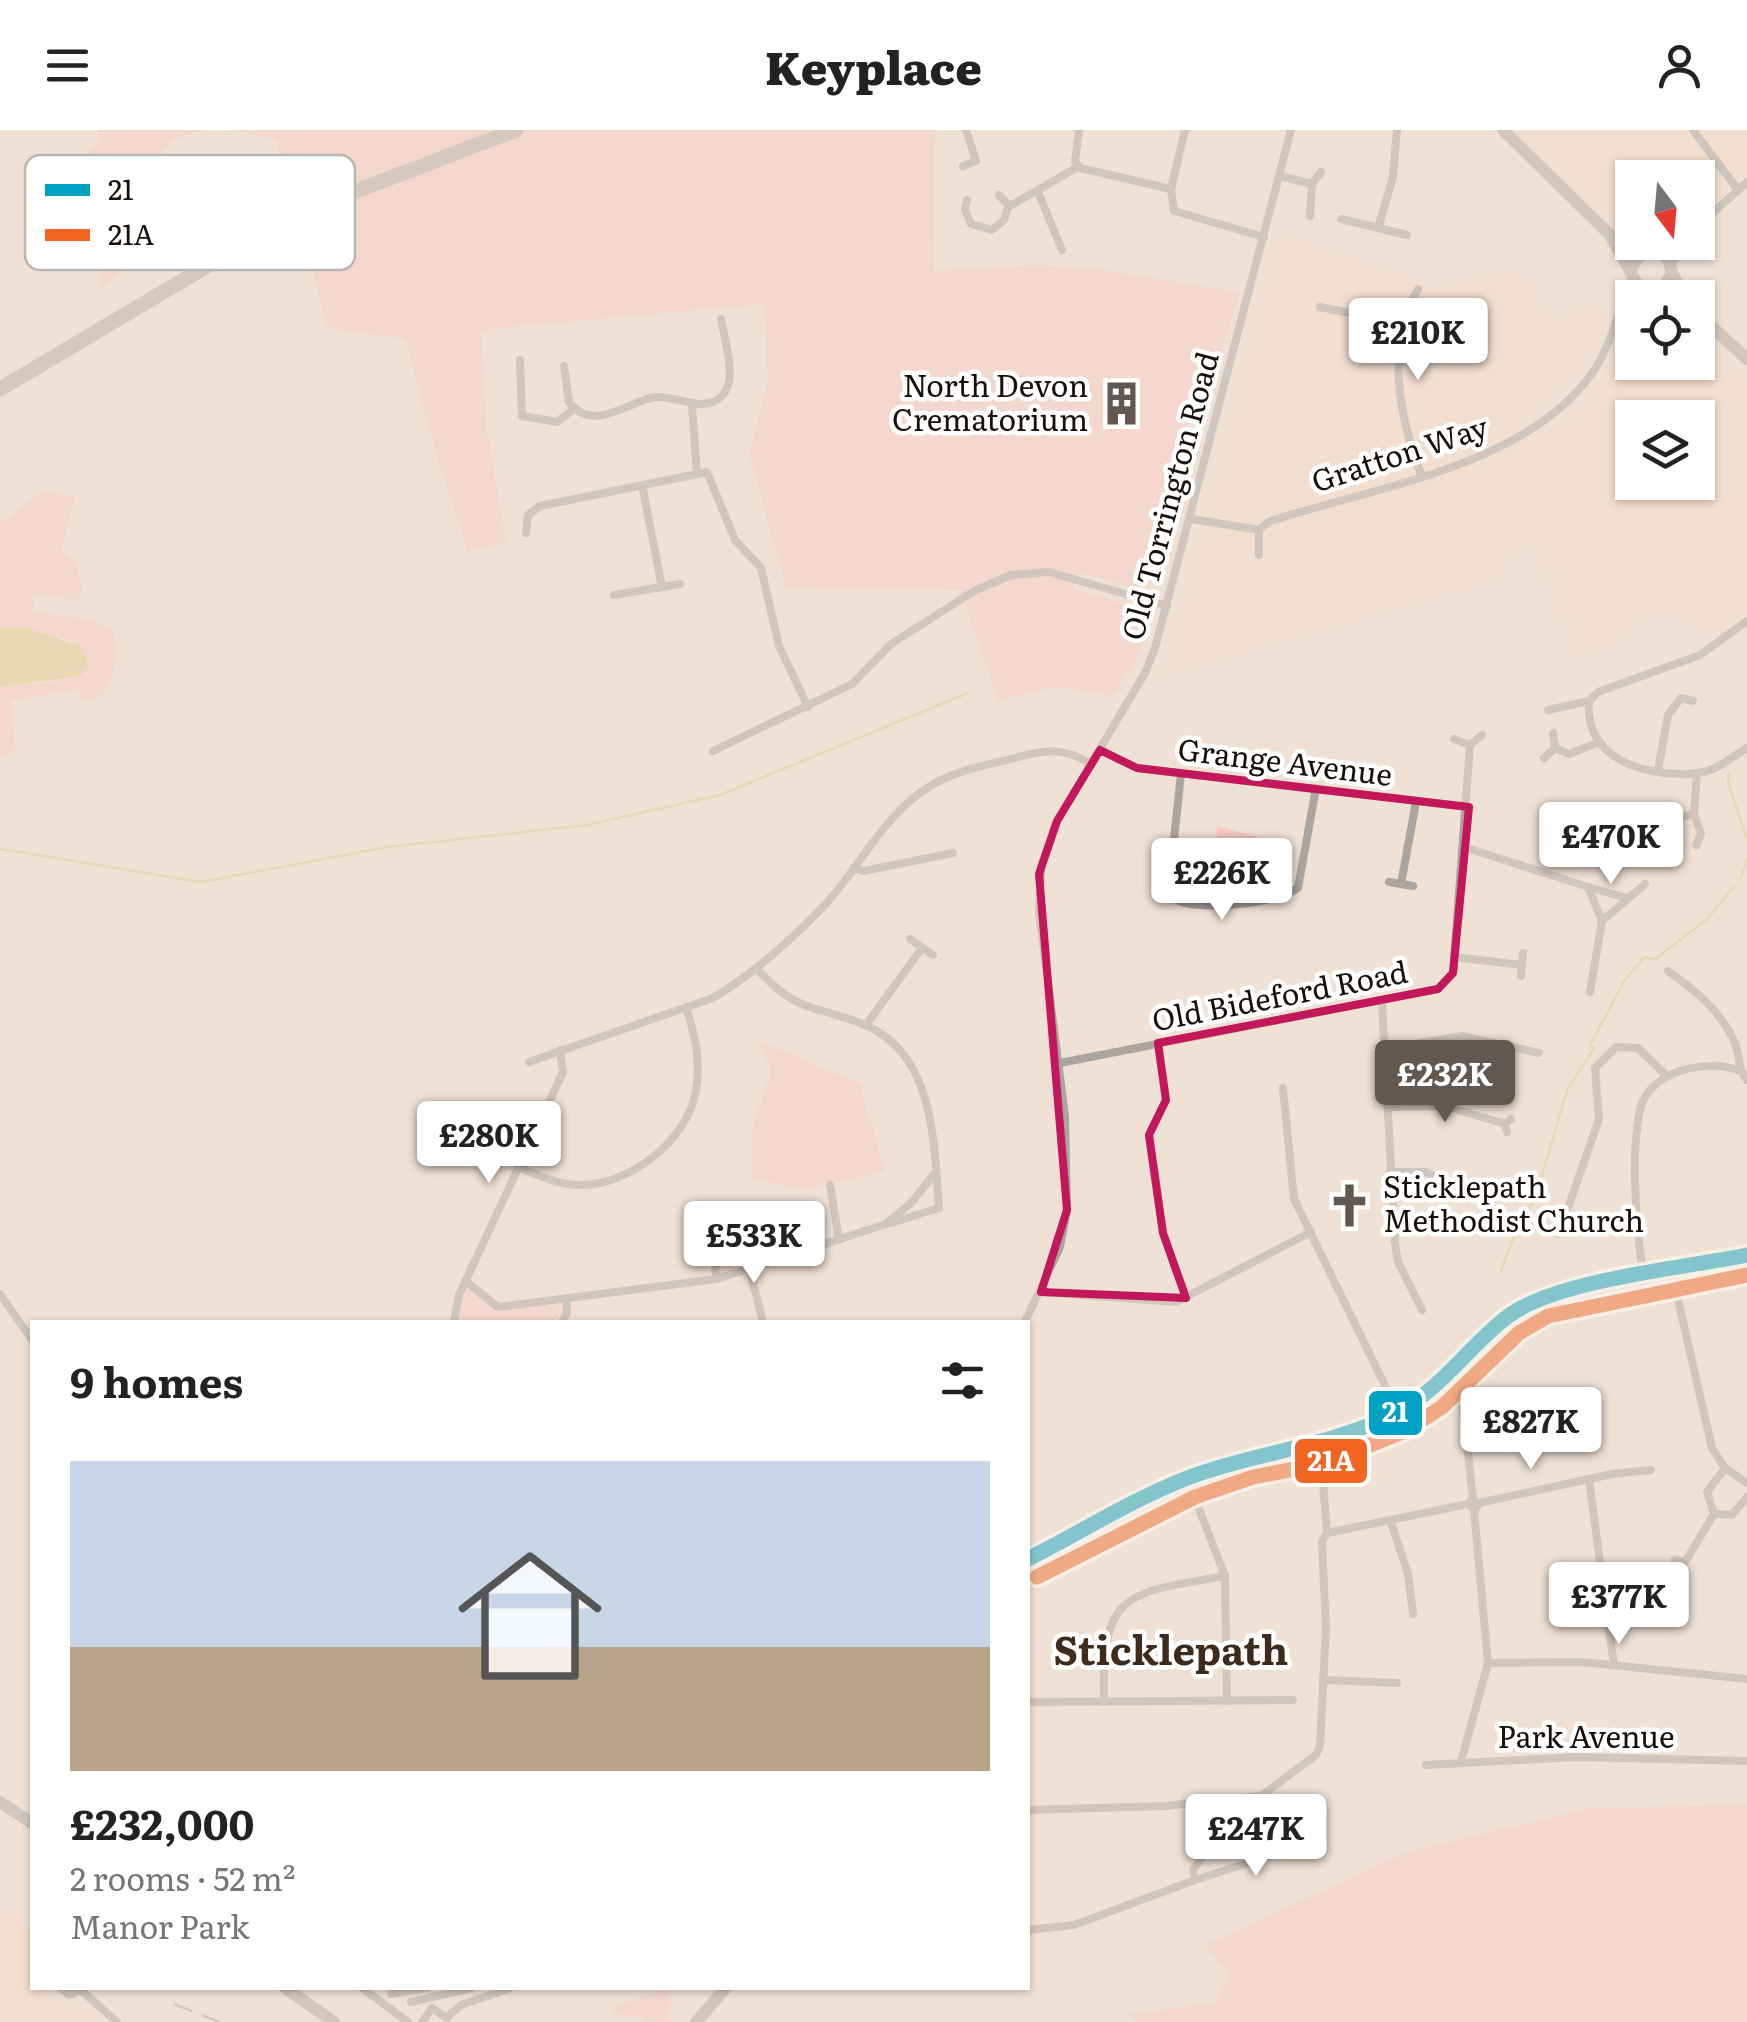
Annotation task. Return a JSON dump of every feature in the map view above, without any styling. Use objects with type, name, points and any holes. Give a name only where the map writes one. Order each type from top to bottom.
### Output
[{"type":"highway","points":[[355,191],[516,130]]},
{"type":"highway","points":[[0,388],[200,270]]},
{"type":"main road","points":[[1503,130],[1610,235],[1637,280]]},
{"type":"main road","points":[[1610,235],[1615,237]]},
{"type":"main road","points":[[1632,272],[1642,260]]},
{"type":"main road","points":[[1666,260],[1677,280]]},
{"type":"main road","points":[[1669,280],[1672,269]]},
{"type":"main road","points":[[1715,330],[1747,360]]},
{"type":"main road","points":[[1030,1558],[1187,1478],[1248,1458],[1320,1444],[1398,1412],[1452,1372],[1490,1331],[1541,1297],[1747,1255]]},
{"type":"main road","points":[[0,1802],[30,1822]]},
{"type":"main road","points":[[287,1990],[334,2022]]},
{"type":"main road","points":[[696,2022],[724,1990]]},
{"type":"street","points":[[966,130],[976,161]]},
{"type":"street","points":[[1078,167],[1079,130]]},
{"type":"street","points":[[1184,130],[1171,189],[1178,216],[1264,236]]},
{"type":"street","name":"Old Torrington Road","points":[[1026,1320],[1060,1247],[1068,1210],[1060,1063],[1038,912],[1040,874],[1057,821],[1145,673],[1192,519],[1291,130]]},
{"type":"street","points":[[1378,228],[1394,170],[1398,130]]},
{"type":"street","points":[[1693,130],[1738,190]]},
{"type":"street","points":[[963,166],[988,158]]},
{"type":"street","points":[[968,200],[967,218],[985,230],[998,226],[1009,206],[1078,167],[1171,189]]},
{"type":"street","points":[[1310,216],[1315,197],[1312,184],[1321,172]]},
{"type":"street","points":[[1280,176],[1312,184]]},
{"type":"street","points":[[1715,211],[1747,182]]},
{"type":"street","points":[[1038,192],[1062,250]]},
{"type":"street","points":[[999,195],[1009,206]]},
{"type":"street","points":[[1341,219],[1407,235]]},
{"type":"street","points":[[1672,269],[1676,260]]},
{"type":"street","name":"Gratton Way","points":[[1630,280],[1632,272]]},
{"type":"street","points":[[1418,289],[1403,324],[1400,404],[1420,474]]},
{"type":"street","points":[[1320,307],[1403,324]]},
{"type":"street","points":[[520,360],[522,416],[557,422],[574,409],[614,415],[657,397],[692,404],[719,398],[729,381],[721,318]]},
{"type":"street","name":"Gratton Way","points":[[1259,530],[1268,522],[1499,448],[1537,428],[1579,390],[1596,366],[1615,326]]},
{"type":"street","points":[[564,366],[574,409]]},
{"type":"street","points":[[692,404],[698,474]]},
{"type":"street","points":[[526,533],[531,510],[698,474],[712,476],[726,525],[761,568],[778,646],[808,707]]},
{"type":"street","points":[[642,486],[662,587]]},
{"type":"street","points":[[1192,519],[1259,530],[1259,555]]},
{"type":"street","points":[[713,752],[751,730],[808,707],[866,674],[891,644],[992,581],[1010,575],[1049,572],[1167,606]]},
{"type":"street","points":[[614,596],[680,584]]},
{"type":"street","points":[[1548,710],[1589,701],[1598,692],[1700,655],[1747,622]]},
{"type":"street","points":[[1672,687],[1681,698],[1692,701]]},
{"type":"street","points":[[1658,770],[1668,716],[1681,698]]},
{"type":"street","points":[[1589,701],[1600,742],[1616,762],[1696,773],[1716,768],[1747,748]]},
{"type":"street","points":[[1554,734],[1555,748]]},
{"type":"street","points":[[1482,735],[1470,745],[1454,956],[1522,965]]},
{"type":"street","points":[[1454,740],[1470,745]]},
{"type":"street","points":[[1555,748],[1576,754],[1600,742]]},
{"type":"street","points":[[1544,758],[1555,748]]},
{"type":"street","points":[[529,1062],[714,998],[757,970],[823,908],[906,804],[951,775],[1057,750],[1091,764]]},
{"type":"street","name":"Grange Avenue","points":[[1100,750],[1136,768],[1468,807]]},
{"type":"street","points":[[1696,773],[1694,814],[1701,834],[1696,844]]},
{"type":"street","points":[[1181,774],[1169,886],[1178,900],[1200,907],[1284,896],[1298,888],[1316,788]]},
{"type":"street","points":[[1402,884],[1416,802]]},
{"type":"street","points":[[1676,818],[1694,814]]},
{"type":"street","points":[[1464,848],[1627,898]]},
{"type":"street","points":[[853,868],[864,871],[953,853]]},
{"type":"street","points":[[1390,882],[1413,886]]},
{"type":"street","points":[[1602,921],[1645,884]]},
{"type":"street","points":[[1588,887],[1602,921],[1590,992]]},
{"type":"street","points":[[910,939],[933,955]]},
{"type":"street","points":[[866,1025],[922,948]]},
{"type":"street","points":[[1521,976],[1523,954]]},
{"type":"street","name":"Old Bideford Road","points":[[1060,1063],[1438,990],[1453,973],[1454,956]]},
{"type":"street","points":[[466,1282],[498,1307],[717,1279],[937,1210],[934,1130],[914,1072],[896,1044],[866,1025],[798,1006],[757,970]]},
{"type":"street","points":[[1668,971],[1700,993],[1726,1026],[1736,1046],[1737,1070]]},
{"type":"street","points":[[1671,991],[1680,979]]},
{"type":"street","points":[[1382,1003],[1398,1262],[1420,1306],[1428,1297]]},
{"type":"street","points":[[518,1167],[555,1182],[591,1185],[618,1177],[659,1152],[686,1117],[696,1095],[699,1056],[686,1007]]},
{"type":"street","points":[[1386,1048],[1462,1036],[1539,1054]]},
{"type":"street","points":[[1158,1044],[1166,1100],[1149,1134],[1162,1233],[1186,1298]]},
{"type":"street","points":[[1550,1220],[1560,1229],[1596,1131],[1599,1105],[1593,1076],[1600,1061],[1616,1047],[1638,1048],[1666,1075]]},
{"type":"street","points":[[455,1320],[466,1282],[563,1072],[560,1050]]},
{"type":"street","points":[[1644,1274],[1635,1200],[1640,1107],[1666,1075],[1711,1064],[1737,1070],[1747,1080]]},
{"type":"street","points":[[1283,1088],[1294,1199],[1398,1412]]},
{"type":"street","points":[[1388,1106],[1445,1106],[1508,1125]]},
{"type":"street","points":[[1390,1172],[1425,1172],[1485,1198]]},
{"type":"street","points":[[886,1224],[912,1203],[935,1174]]},
{"type":"street","points":[[830,1185],[839,1240]]},
{"type":"street","points":[[717,1279],[714,1270],[722,1240],[753,1230],[774,1244],[779,1259]]},
{"type":"street","points":[[1041,1292],[1130,1301],[1186,1298],[1311,1232]]},
{"type":"street","points":[[750,1267],[763,1320]]},
{"type":"street","points":[[1671,1269],[1705,1428],[1725,1468],[1747,1483]]},
{"type":"street","points":[[0,1294],[30,1337]]},
{"type":"street","points":[[563,1320],[566,1299]]},
{"type":"street","points":[[1452,1372],[1460,1384],[1488,1663],[1461,1762]]},
{"type":"street","points":[[1030,1810],[1165,1806],[1261,1796],[1299,1771],[1320,1746],[1324,1537],[1320,1444]]},
{"type":"street","points":[[1675,1560],[1685,1562],[1714,1514],[1707,1492],[1725,1468]]},
{"type":"street","points":[[1324,1537],[1651,1470]]},
{"type":"street","points":[[1187,1478],[1224,1576],[1227,1701]]},
{"type":"street","points":[[1589,1480],[1614,1666]]},
{"type":"street","points":[[1714,1514],[1732,1515],[1747,1497]]},
{"type":"street","points":[[1391,1522],[1408,1574],[1414,1614]]},
{"type":"street","points":[[1104,1702],[1104,1643],[1124,1605],[1138,1594],[1157,1588],[1224,1576]]},
{"type":"street","points":[[1488,1663],[1614,1666],[1747,1679]]},
{"type":"street","points":[[1323,1680],[1398,1683]]},
{"type":"street","points":[[1030,1702],[1293,1700]]},
{"type":"street","name":"Park Avenue","points":[[1426,1765],[1576,1758],[1747,1761]]},
{"type":"street","points":[[1194,1880],[1194,1870],[1228,1817],[1227,1799]]},
{"type":"street","points":[[1030,1930],[1074,1925],[1306,1844]]},
{"type":"street","points":[[84,1990],[117,2022]]},
{"type":"street","points":[[365,1990],[408,2022]]},
{"type":"street","points":[[390,1994],[415,1990]]},
{"type":"street","points":[[411,2002],[463,1990]]},
{"type":"street","points":[[422,2022],[432,2008],[447,2019],[461,2005],[504,1990]]},
{"type":"highlighted area","points":[[1100,750],[1137,768],[1469,807],[1453,973],[1438,989],[1158,1043],[1166,1100],[1149,1135],[1163,1233],[1186,1298],[1041,1292],[1067,1210],[1039,874],[1057,821]]},
{"type":"shaded area","points":[[98,130],[205,130],[175,139],[160,155],[87,155],[99,140]]},
{"type":"shaded area","points":[[233,130],[935,130],[934,271],[1039,265],[1103,270],[1240,292],[1215,370],[1192,402],[1184,437],[1193,479],[1162,583],[1141,588],[1077,573],[1073,589],[1122,603],[1148,628],[1140,654],[1113,696],[1057,687],[998,700],[960,590],[786,588],[749,453],[768,383],[764,304],[481,330],[487,430],[506,542],[468,552],[437,458],[406,339],[328,328],[312,270],[355,270],[355,155],[279,155],[275,139]]},
{"type":"shaded area","points":[[1511,130],[1747,130],[1747,176],[1715,203],[1715,160],[1615,160],[1615,225]]},
{"type":"shaded area","points":[[1276,234],[1405,276],[1430,289],[1510,271],[1531,283],[1529,300],[1571,326],[1580,306],[1613,310],[1584,363],[1521,424],[1543,436],[1571,415],[1615,352],[1615,380],[1715,380],[1715,352],[1747,382],[1747,613],[1713,632],[1677,615],[1648,611],[1607,645],[1577,657],[1535,540],[1508,556],[1500,577],[1161,675]]},
{"type":"shaded area","points":[[101,270],[125,270],[101,287]]},
{"type":"shaded area","points":[[45,490],[75,498],[61,549],[77,564],[82,592],[77,600],[32,595],[34,612],[90,619],[112,629],[116,664],[101,696],[82,701],[80,689],[11,701],[15,750],[0,758],[0,687],[68,680],[75,642],[29,628],[0,629],[0,524]]},
{"type":"shaded area","points":[[29,628],[82,647],[88,664],[81,676],[0,687],[0,629]]},
{"type":"shaded area","points":[[1217,826],[1259,837],[1258,855],[1216,857]]},
{"type":"shaded area","points":[[759,1041],[859,1083],[885,1171],[803,1190],[751,1178],[752,1129],[771,1071]]},
{"type":"shaded area","points":[[751,1234],[770,1245],[776,1257],[720,1274],[724,1243]]},
{"type":"shaded area","points":[[467,1288],[494,1310],[562,1304],[563,1313],[554,1320],[458,1320]]},
{"type":"shaded area","points":[[1747,1805],[1747,2022],[1137,2022],[1128,2014],[1215,2003],[1229,1974],[1205,1945],[1408,1852],[1590,1808]]},
{"type":"shaded area","points":[[0,1908],[30,1930],[30,1990],[50,1990],[50,1997],[58,2006],[81,2007],[98,2022],[0,2022]]},
{"type":"shaded area","points":[[665,1990],[672,2001],[666,2018],[673,2022],[643,2022],[640,2017],[616,2014],[611,2007]]},
{"type":"waterway","points":[[0,849],[201,882],[388,847],[587,825],[720,795],[968,693]]},
{"type":"waterway","points":[[1729,773],[1728,782],[1747,839]]},
{"type":"waterway","points":[[1741,878],[1747,858]]},
{"type":"waterway","points":[[1501,1271],[1517,1228],[1534,1201],[1568,1088],[1594,1048],[1590,1045],[1625,980],[1644,957],[1655,959],[1706,920],[1734,887]]},
{"type":"railway","points":[[174,2004],[219,2022]]},
{"type":"transit line","name":"21","points":[[1030,1558],[1169,1485],[1348,1433],[1399,1411],[1429,1391],[1507,1317],[1529,1304],[1587,1285],[1747,1255]]},
{"type":"transit line","name":"21A","points":[[1037,1577],[1195,1497],[1253,1477],[1326,1463],[1407,1430],[1442,1407],[1519,1333],[1548,1316],[1747,1275]]},
{"type":"place","name":"North Devon Crematorium","points":[[1121,404]]},
{"type":"place","name":"Sticklepath Methodist Church","points":[[1350,1205]]},
{"type":"district","name":"Sticklepath","points":[[1171,1651]]}]
